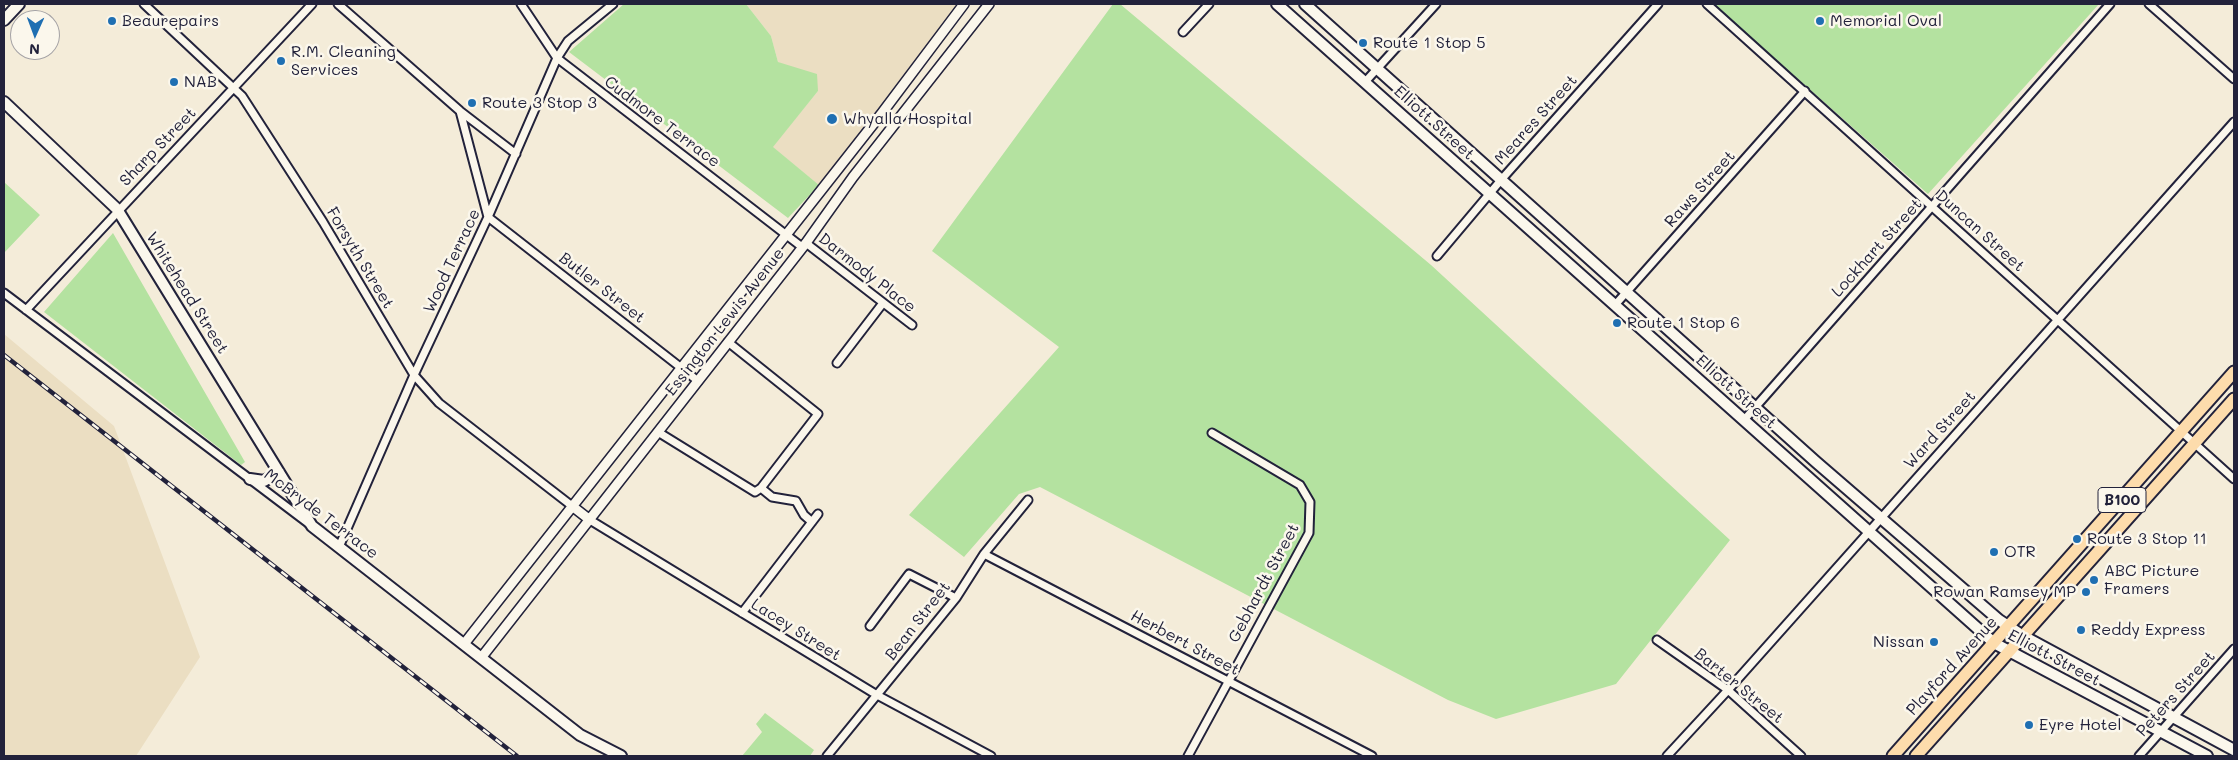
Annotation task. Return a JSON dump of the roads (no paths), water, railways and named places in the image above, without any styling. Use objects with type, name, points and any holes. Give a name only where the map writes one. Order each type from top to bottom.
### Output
[{"type":"highway","name":"Playford Avenue","points":[[1893,756],[2234,372]]},
{"type":"highway","name":"Playford Avenue","points":[[1916,756],[2234,399]]},
{"type":"highway","points":[[2095,530],[2108,541]]},
{"type":"highway","points":[[1923,722],[1936,733]]},
{"type":"main road","points":[[4,20],[19,4]]},
{"type":"main road","name":"Elliott Street","points":[[1277,4],[1994,643],[2207,756]]},
{"type":"main road","name":"Elliott Street","points":[[1305,4],[1880,518],[2009,627],[2173,719],[2234,750]]},
{"type":"main road","name":"Whitehead Street","points":[[4,102],[118,209],[312,526]]},
{"type":"main road","points":[[250,479],[264,481],[279,472]]},
{"type":"main road","name":"McBryde Terrace","points":[[312,526],[580,735],[621,756]]},
{"type":"street","name":"Forsyth Street","points":[[144,4],[242,96],[323,222],[414,374],[439,404],[572,506]]},
{"type":"street","name":"Sharp Street","points":[[26,310],[118,209],[312,4]]},
{"type":"street","points":[[338,4],[460,111],[516,154]]},
{"type":"street","name":"Cudmore Terrace","points":[[521,4],[557,58],[786,234],[804,245]]},
{"type":"street","name":"Wood Terrace","points":[[339,547],[414,374],[488,217],[557,58],[568,41],[613,4]]},
{"type":"street","name":"Essington Lewis Avenue","points":[[464,644],[964,4]]},
{"type":"street","name":"Essington Lewis Avenue","points":[[482,658],[804,245],[853,176],[989,4]]},
{"type":"street","points":[[1183,32],[1209,4]]},
{"type":"street","points":[[1365,82],[1436,4]]},
{"type":"street","name":"Meares Street","points":[[1437,256],[1658,4]]},
{"type":"street","name":"Duncan Street","points":[[1707,4],[2234,479]]},
{"type":"street","name":"Lockhart Street","points":[[1744,420],[2110,4]]},
{"type":"street","points":[[2149,4],[2234,79]]},
{"type":"street","name":"Raws Street","points":[[1615,305],[1805,91]]},
{"type":"street","points":[[460,111],[488,217]]},
{"type":"street","name":"Ward Street","points":[[1667,756],[2234,122]]},
{"type":"street","name":"Butler Street","points":[[488,217],[698,381]]},
{"type":"street","name":"Darmody Place","points":[[804,245],[912,325]]},
{"type":"street","name":"McBryde Terrace","points":[[4,293],[312,526]]},
{"type":"street","points":[[837,362],[883,303]]},
{"type":"street","points":[[658,432],[755,492],[761,488],[818,414],[728,342]]},
{"type":"street","name":"Gebhardt Street","points":[[1188,756],[1309,533],[1310,502],[1300,486],[1212,433]]},
{"type":"street","points":[[761,488],[772,497],[793,500],[812,522]]},
{"type":"street","name":"Bean Street","points":[[827,756],[956,598],[984,554],[1028,500]]},
{"type":"street","points":[[572,506],[590,520]]},
{"type":"street","points":[[742,613],[818,514]]},
{"type":"street","name":"Lacey Street","points":[[590,520],[877,695],[992,756]]},
{"type":"street","name":"Herbert Street","points":[[984,554],[1372,756]]},
{"type":"street","points":[[870,626],[909,574],[956,598]]},
{"type":"street","name":"Barter Street","points":[[1657,640],[1728,690],[1801,756]]},
{"type":"street","name":"Peters Street","points":[[2139,756],[2234,649]]},
{"type":"railway","points":[[4,355],[517,756]]},
{"type":"place","name":"Beaurepairs","points":[[112,21]]},
{"type":"place","name":"Memorial Oval","points":[[1820,21]]},
{"type":"place","name":"Route 1 Stop 5","points":[[1363,43]]},
{"type":"place","name":"R.M. Cleaning Services","points":[[281,61]]},
{"type":"place","name":"NAB","points":[[174,82]]},
{"type":"place","name":"Route 3 Stop 3","points":[[472,103]]},
{"type":"place","name":"Whyalla Hospital","points":[[832,119]]},
{"type":"place","name":"Route 1 Stop 6","points":[[1617,323]]},
{"type":"place","name":"Route 3 Stop 11","points":[[2077,539]]},
{"type":"place","name":"OTR","points":[[1994,552]]},
{"type":"place","name":"ABC Picture Framers","points":[[2094,580]]},
{"type":"place","name":"Rowan Ramsey MP","points":[[2086,592]]},
{"type":"place","name":"Reddy Express","points":[[2081,630]]},
{"type":"place","name":"Nissan","points":[[1934,642]]},
{"type":"place","name":"Eyre Hotel","points":[[2029,725]]}]
